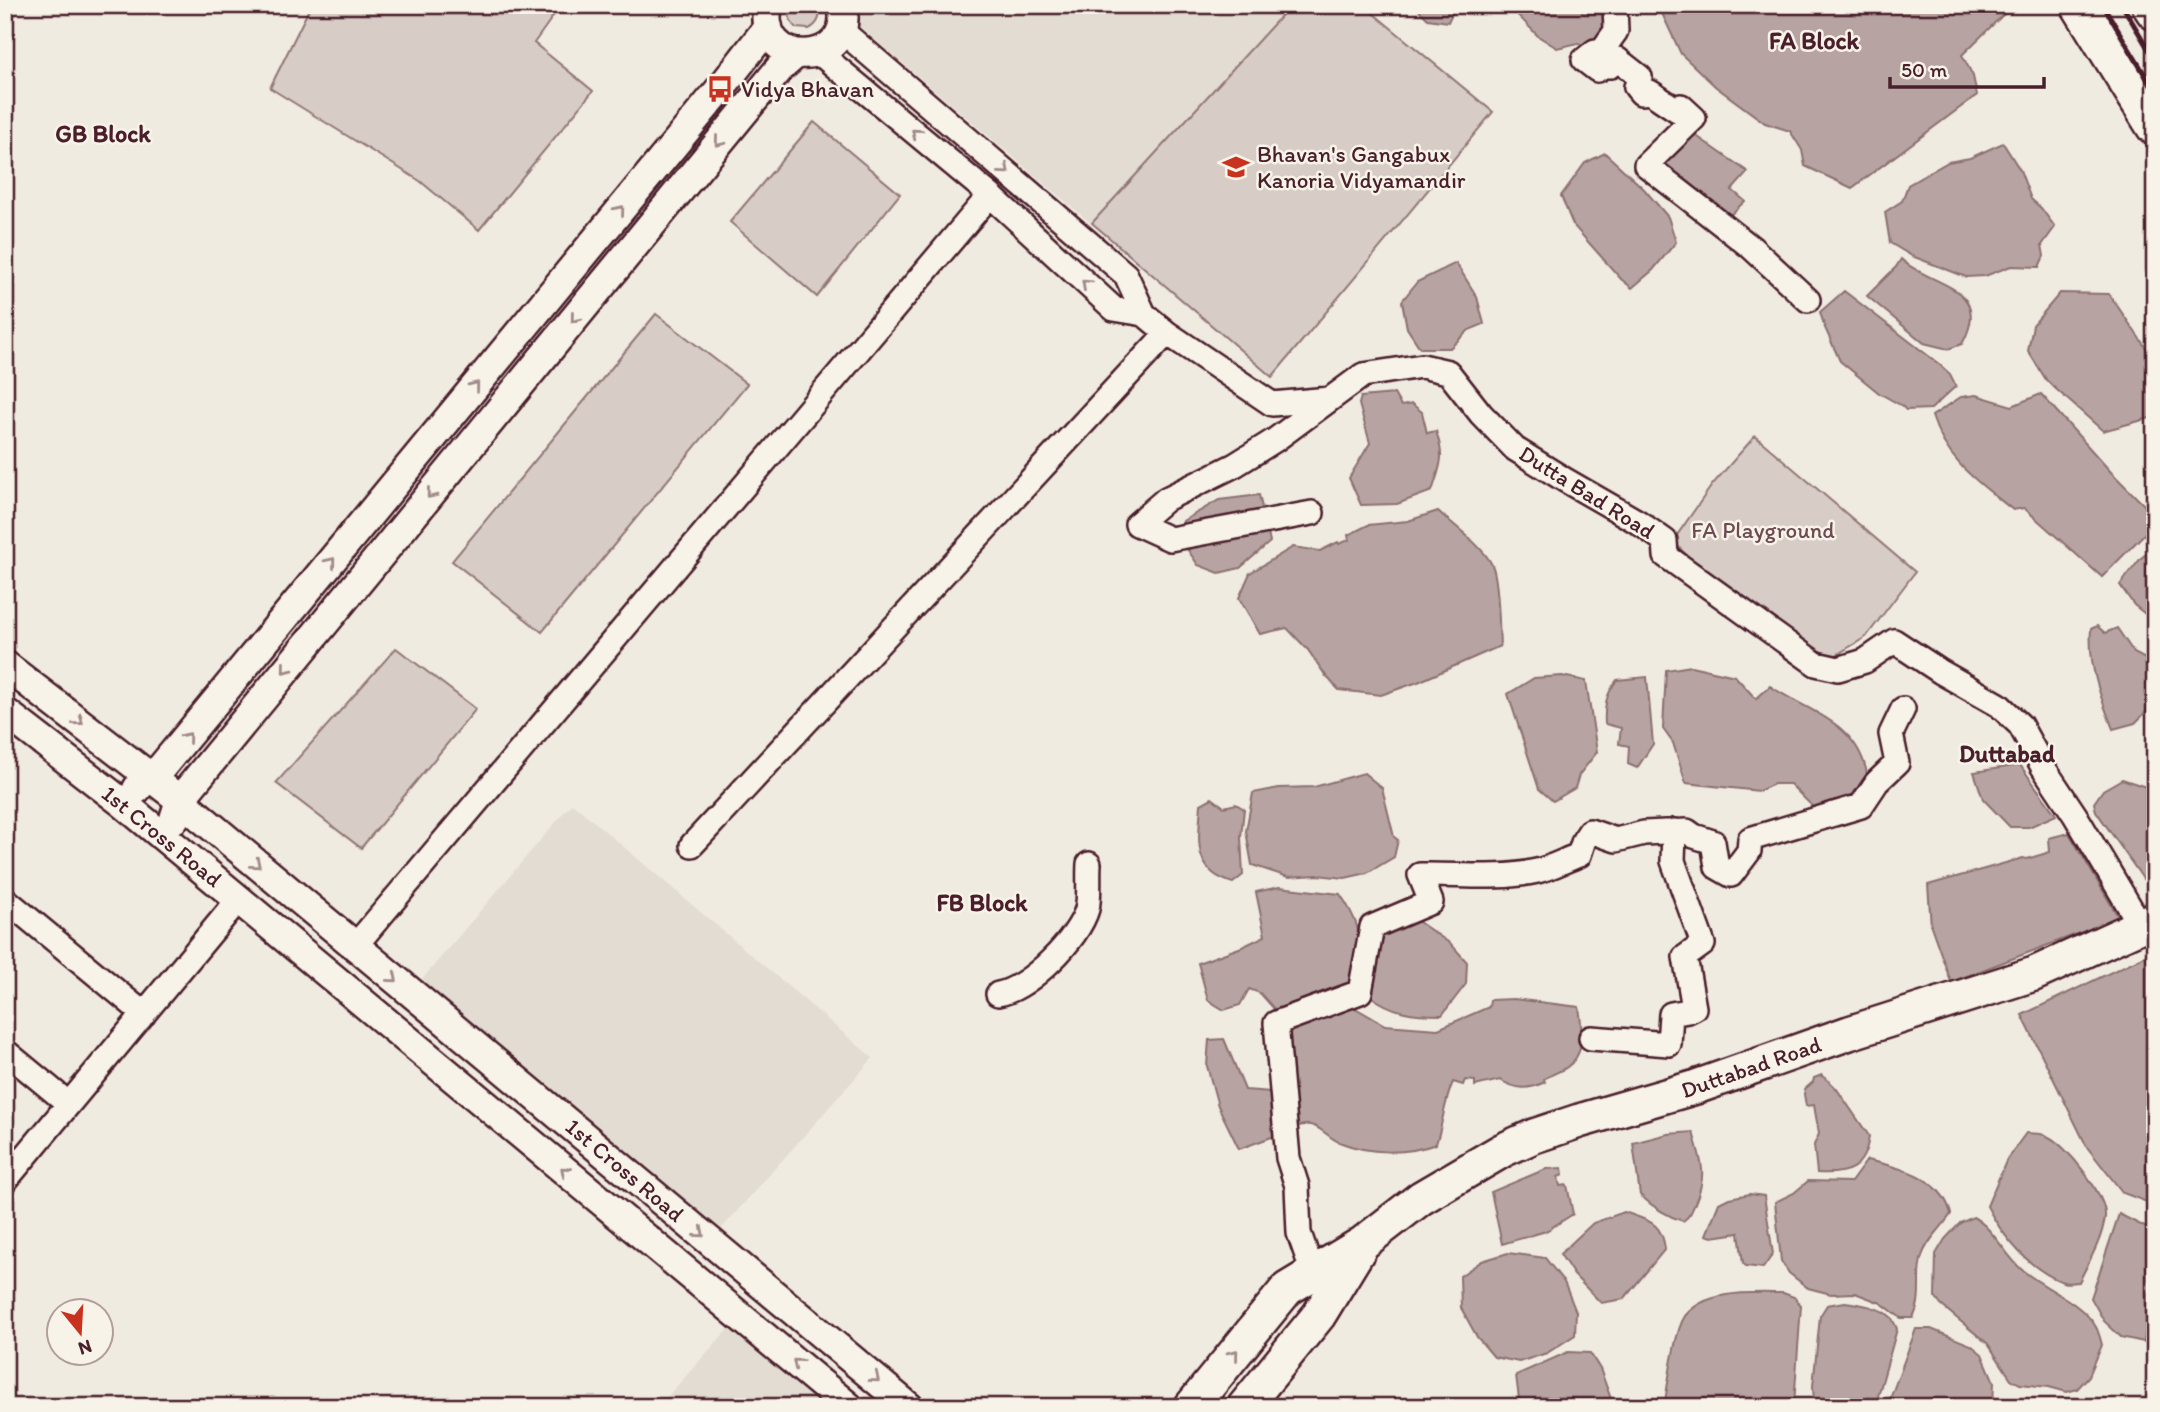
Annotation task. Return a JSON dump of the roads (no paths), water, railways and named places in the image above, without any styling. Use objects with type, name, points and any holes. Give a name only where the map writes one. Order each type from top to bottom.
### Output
[{"type":"main road","points":[[2080,5],[2155,125]]},
{"type":"main road","points":[[2151,5],[2155,11]]},
{"type":"main road","name":"Duttabad Road","points":[[1363,1243],[1402,1211],[1439,1186],[1534,1136],[1708,1083],[1849,1033],[2034,974],[2148,923]]},
{"type":"main road","points":[[1191,1407],[1287,1289],[1363,1243]]},
{"type":"main road","points":[[1244,1407],[1319,1315],[1363,1243]]},
{"type":"street","points":[[1615,5],[1616,31],[1601,52],[1595,51],[1584,60],[1597,71],[1607,64],[1610,66],[1617,59],[1640,77],[1636,87],[1641,93],[1650,92],[1677,110],[1681,106],[1694,118],[1646,165],[1752,248],[1808,300]]},
{"type":"street","points":[[768,11],[776,42],[786,49],[807,53],[990,195],[1114,309],[1144,314]]},
{"type":"street","points":[[124,804],[148,775],[160,769],[712,98],[768,11]]},
{"type":"street","points":[[168,840],[180,800],[550,348],[780,68],[833,43],[841,18],[1126,275],[1144,314],[1167,333],[1272,404],[1332,399]]},
{"type":"street","points":[[712,98],[740,118]]},
{"type":"street","points":[[348,940],[990,195]]},
{"type":"street","points":[[523,328],[550,348]]},
{"type":"street","points":[[692,845],[1167,333]]},
{"type":"street","name":"Dutta Bad Road","points":[[1312,513],[1170,539],[1137,524],[1166,499],[1235,465],[1275,440],[1363,375],[1422,366],[1448,372],[1481,414],[1515,449],[1665,541],[1666,556],[1816,664],[1838,670],[1865,661],[1894,641],[1999,705],[2020,725],[2043,767],[2148,923]]},
{"type":"street","name":"1st Cross Road","points":[[5,665],[180,800],[909,1407]]},
{"type":"street","points":[[9,714],[38,688]]},
{"type":"street","points":[[1313,1273],[1299,1233],[1297,1185],[1288,1158],[1276,1023],[1360,992],[1372,927],[1431,902],[1420,874],[1459,874],[1484,878],[1538,871],[1578,855],[1590,831],[1616,840],[1644,833],[1687,831],[1713,842],[1717,867],[1731,875],[1749,851],[1750,839],[1861,806],[1877,782],[1897,763],[1891,734],[1903,709]]},
{"type":"street","name":"1st Cross Road","points":[[9,714],[168,840],[849,1407]]},
{"type":"street","points":[[1591,1038],[1669,1044],[1671,1014],[1694,1008],[1685,957],[1703,944],[1673,861],[1674,831]]},
{"type":"street","points":[[998,994],[1008,992],[1043,969],[1071,938],[1087,908],[1089,864]]},
{"type":"street","points":[[5,899],[144,1014]]},
{"type":"street","points":[[5,1181],[239,899]]},
{"type":"street","points":[[5,1051],[69,1104]]},
{"type":"street","points":[[598,1198],[624,1170]]},
{"type":"railway","points":[[2103,5],[2155,92]]},
{"type":"railway","points":[[2122,5],[2155,60]]},
{"type":"place","name":"Vidya Bhavan","points":[[720,89]]},
{"type":"place","name":"Bhavan's Gangabux Kanoria Vidyamandir","points":[[1236,167]]},
{"type":"district","name":"FA Block","points":[[1814,41]]},
{"type":"district","name":"GB Block","points":[[103,134]]},
{"type":"district","name":"Duttabad","points":[[2007,754]]},
{"type":"district","name":"FB Block","points":[[982,903]]},
{"type":"park label","name":"FA Playground","points":[[1763,530]]}]
